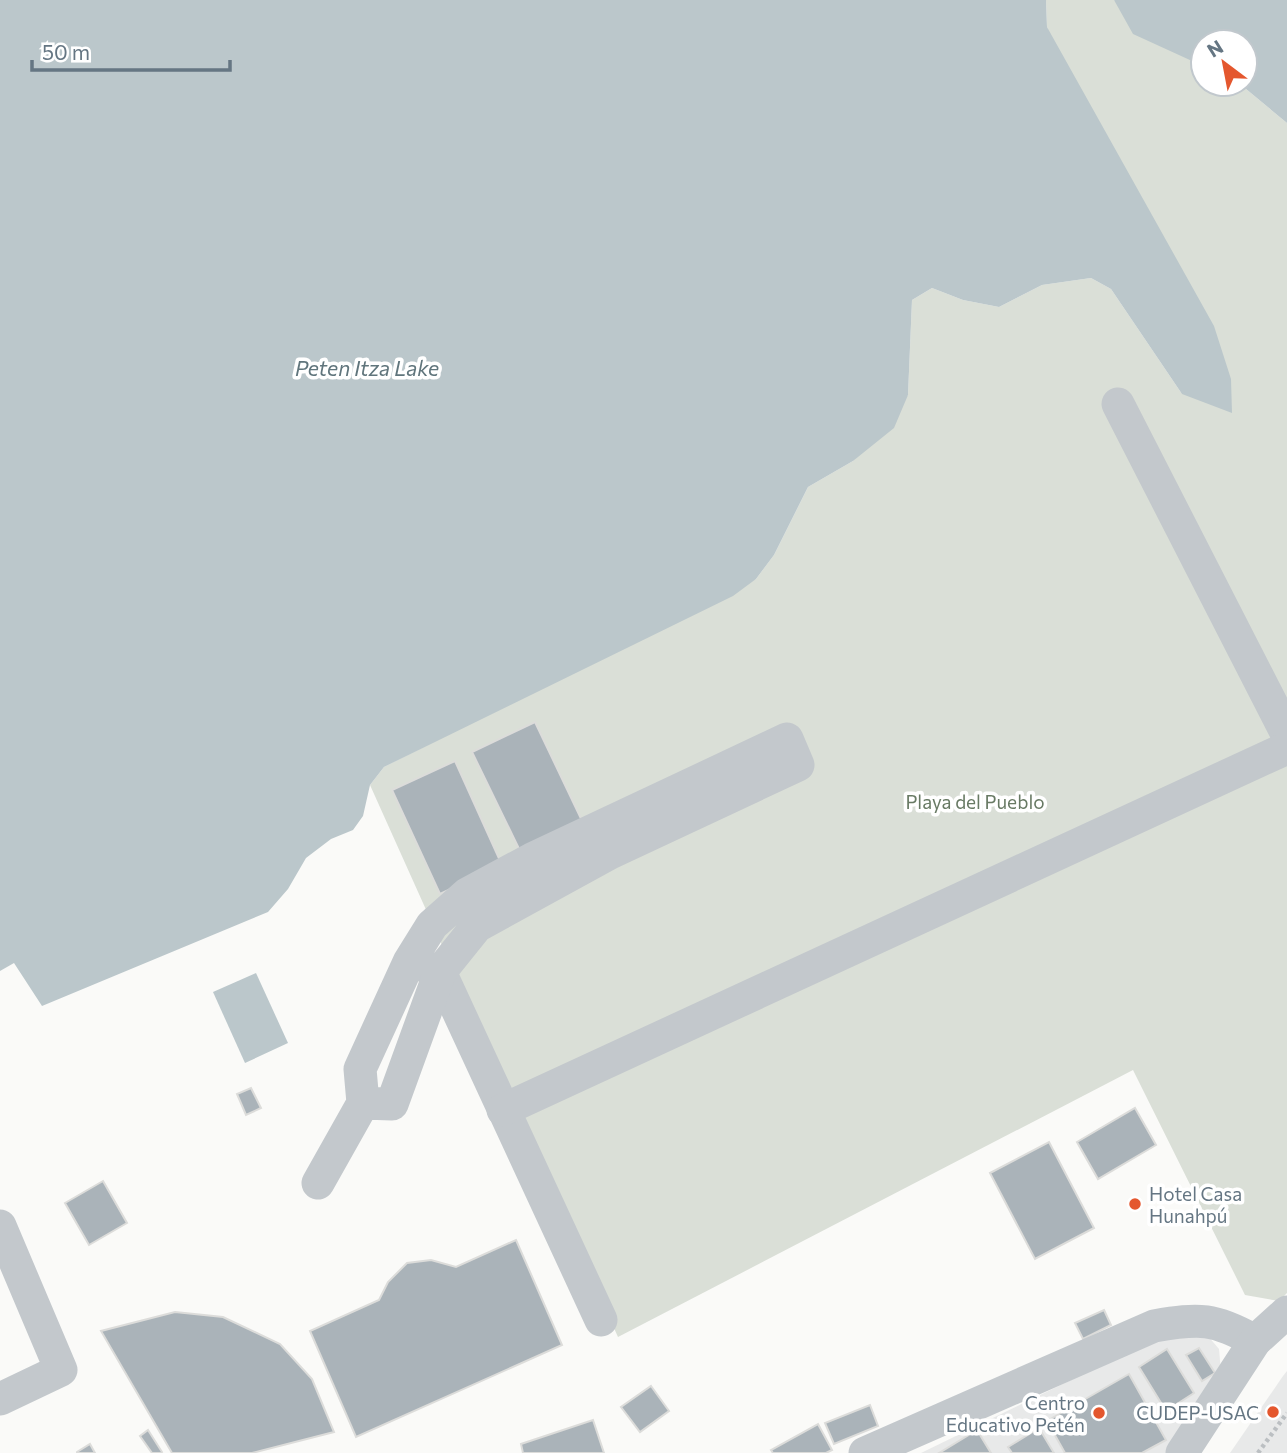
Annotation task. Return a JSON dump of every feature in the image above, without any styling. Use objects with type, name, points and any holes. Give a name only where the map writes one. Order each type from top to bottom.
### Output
[{"type":"street","points":[[1118,404],[1287,734]]},
{"type":"street","points":[[503,1110],[1287,748]]},
{"type":"street","points":[[318,1183],[363,1103],[360,1069],[424,967],[432,925],[467,894],[605,840],[793,752]]},
{"type":"street","points":[[424,967],[503,1110],[601,1320]]},
{"type":"street","points":[[0,1226],[61,1370],[0,1399]]},
{"type":"street","points":[[1182,1453],[1255,1341],[1287,1312]]},
{"type":"street","points":[[865,1453],[1154,1326],[1189,1320],[1226,1324],[1255,1341]]},
{"type":"path","points":[[1258,1453],[1287,1413]]},
{"type":"shaded area","name":"Centro Educativo Petén","points":[[1184,1334],[1208,1336],[1219,1349],[1221,1372],[1166,1453],[921,1453],[1145,1344]]},
{"type":"shaded area","name":"CUDEP-USAC","points":[[1287,1371],[1287,1453],[1230,1453],[1283,1376]]},
{"type":"green space","name":"Playa del Pueblo","points":[[1046,0],[1114,0],[1165,46],[1189,59],[1189,98],[1257,98],[1287,123],[1287,1293],[1279,1301],[1245,1295],[1133,1070],[618,1337],[370,785],[384,767],[756,579],[774,555],[808,487],[853,461],[908,395],[912,300],[932,288],[963,300],[999,307],[1042,285],[1091,278],[1111,289],[1182,394],[1047,27]]},
{"type":"water","name":"Peten Itza Lake","points":[[0,0],[1046,0],[1047,27],[1214,326],[1231,379],[1232,413],[1182,394],[1111,289],[1091,278],[1042,285],[999,307],[963,300],[932,288],[912,300],[908,395],[894,428],[853,461],[808,487],[774,555],[756,579],[733,596],[384,767],[370,785],[363,816],[353,830],[331,839],[306,858],[288,889],[268,912],[42,1006],[14,963],[0,971]]},
{"type":"water","points":[[1114,0],[1287,0],[1287,123],[1257,98],[1259,98],[1259,28],[1189,28],[1189,60],[1133,34]]},
{"type":"water","points":[[256,973],[288,1043],[245,1063],[213,992]]},
{"type":"building","points":[[535,722],[585,827],[523,857],[472,752]]},
{"type":"building","points":[[455,761],[502,865],[440,894],[392,790]]},
{"type":"building","points":[[251,1088],[261,1108],[246,1115],[237,1094]]},
{"type":"building","points":[[1135,1108],[1156,1145],[1098,1179],[1077,1142]]},
{"type":"building","points":[[1049,1142],[1094,1228],[1035,1259],[990,1173]]},
{"type":"building","points":[[103,1181],[127,1223],[89,1245],[65,1203]]},
{"type":"building","points":[[516,1240],[562,1345],[356,1437],[310,1331],[379,1300],[388,1282],[407,1263],[431,1260],[456,1267]]},
{"type":"building","points":[[1104,1310],[1111,1325],[1083,1339],[1075,1323]]},
{"type":"building","points":[[175,1312],[223,1317],[280,1344],[312,1379],[334,1432],[252,1453],[172,1453],[101,1331]]},
{"type":"building","points":[[1199,1348],[1215,1373],[1202,1381],[1186,1355]]},
{"type":"building","points":[[1167,1349],[1194,1393],[1166,1411],[1139,1367]]},
{"type":"building","points":[[1129,1374],[1166,1440],[1142,1453],[1065,1453],[1047,1421]]},
{"type":"building","points":[[651,1386],[669,1411],[640,1432],[621,1407]]},
{"type":"building","points":[[870,1405],[878,1426],[834,1444],[825,1423]]},
{"type":"building","points":[[593,1420],[604,1453],[523,1453],[521,1444]]},
{"type":"building","points":[[818,1424],[832,1450],[826,1453],[773,1453],[771,1450]]},
{"type":"building","points":[[1039,1428],[1054,1453],[1012,1453],[1008,1447]]},
{"type":"building","points":[[148,1430],[161,1453],[152,1453],[140,1436]]},
{"type":"building","points":[[977,1430],[991,1453],[939,1453]]},
{"type":"building","points":[[90,1444],[95,1453],[77,1453],[77,1452]]},
{"type":"place","name":"Hotel Casa Hunahpú","points":[[1135,1204]]},
{"type":"place","name":"CUDEP-USAC","points":[[1273,1412]]},
{"type":"place","name":"Centro Educativo Petén","points":[[1099,1413]]}]
